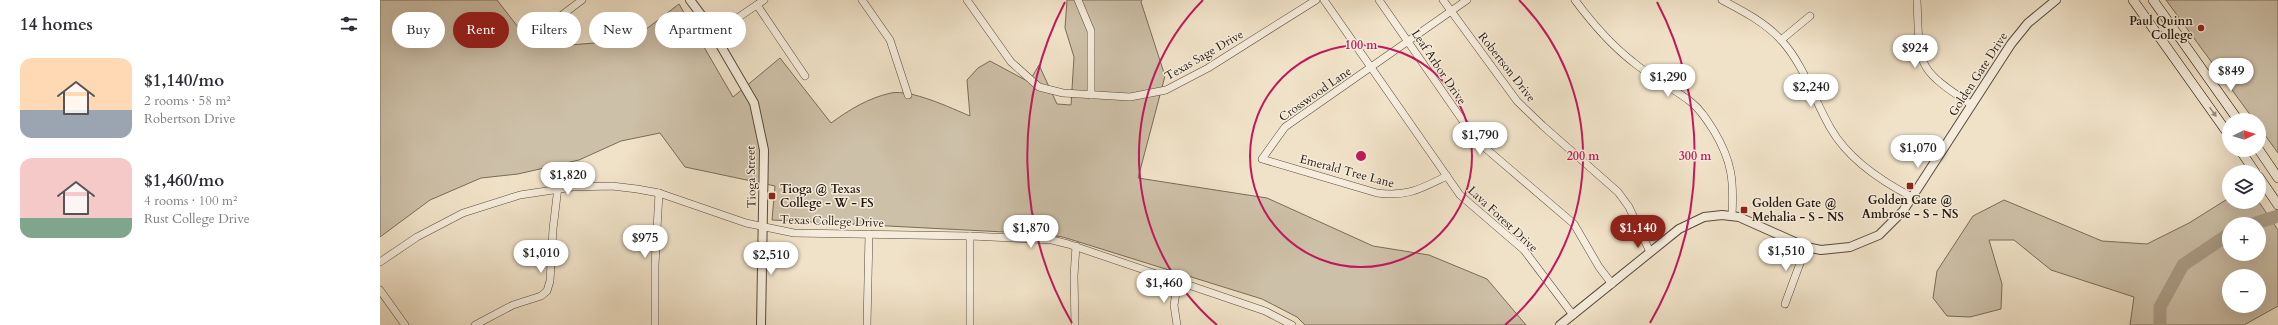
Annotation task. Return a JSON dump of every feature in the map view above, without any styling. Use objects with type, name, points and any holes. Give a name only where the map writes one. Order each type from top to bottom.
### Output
[{"type":"main road","points":[[2133,0],[2222,125]]},
{"type":"main road","points":[[2153,0],[2233,113]]},
{"type":"main road","points":[[2174,57],[2187,48]]},
{"type":"main road","points":[[2263,157],[2278,178]]},
{"type":"main road","points":[[2266,188],[2277,204]]},
{"type":"street","points":[[566,12],[582,0]]},
{"type":"street","name":"Tioga Street","points":[[690,0],[698,12]]},
{"type":"street","points":[[746,12],[764,0]]},
{"type":"street","points":[[862,0],[890,40],[908,95]]},
{"type":"street","name":"Texas Sage Drive","points":[[967,0],[1011,62],[1039,87],[1063,93],[1130,97],[1166,90],[1208,68],[1316,0]]},
{"type":"street","points":[[1078,0],[1091,31],[1092,95]]},
{"type":"street","name":"Lava Forest Drive","points":[[1324,0],[1460,195],[1524,250],[1573,315]]},
{"type":"street","name":"Leaf Arbor Drive","points":[[1379,0],[1472,134],[1484,147],[1574,224],[1598,267],[1612,284]]},
{"type":"street","name":"Robertson Drive","points":[[1443,0],[1522,106],[1618,192],[1629,206],[1650,252]]},
{"type":"street","name":"Crosswood Lane","points":[[1262,159],[1285,127],[1372,68],[1467,0]]},
{"type":"street","points":[[1575,0],[1601,33],[1618,50],[1689,100],[1705,116],[1725,150],[1731,169],[1734,189],[1732,215]]},
{"type":"street","points":[[1722,0],[1756,19],[1781,40],[1810,83],[1831,128],[1845,148],[1866,167],[1895,188],[1912,197]]},
{"type":"street","points":[[1917,0],[1918,44],[1923,63],[1939,83],[1972,105]]},
{"type":"street","name":"Golden Gate Drive","points":[[1560,325],[1650,252],[1692,222],[1713,215],[1732,215],[1750,221],[1806,248],[1821,250],[1841,249],[1870,240],[1896,220],[2020,32],[2038,14],[2056,0]]},
{"type":"street","points":[[757,5],[805,76]]},
{"type":"street","points":[[1781,40],[1810,16]]},
{"type":"street","name":"Tioga Street","points":[[722,48],[754,103],[764,150],[761,325]]},
{"type":"street","name":"Emerald Tree Lane","points":[[1262,159],[1377,193],[1396,196],[1414,192],[1447,176]]},
{"type":"street","name":"Texas College Drive","points":[[380,262],[417,237],[463,213],[506,199],[558,187],[612,186],[659,193],[710,212],[763,227],[794,233],[970,236],[1052,240],[1076,246],[1265,310],[1292,325]]},
{"type":"street","points":[[475,325],[495,313],[541,296],[547,291],[550,280],[553,229],[558,187]]},
{"type":"street","points":[[655,325],[655,265],[659,193]]},
{"type":"street","points":[[867,325],[869,234]]},
{"type":"street","points":[[970,236],[970,325]]},
{"type":"street","points":[[1075,325],[1074,276],[1076,246]]},
{"type":"street","points":[[1785,304],[1806,248]]},
{"type":"street","points":[[1177,325],[1174,305],[1178,281]]},
{"type":"street","points":[[380,290],[406,325]]},
{"type":"shaded area","points":[[380,0],[497,0],[506,12],[453,12],[453,48],[509,48],[509,16],[517,26],[517,48],[581,48],[581,44],[589,43],[589,48],[647,48],[647,29],[655,22],[655,48],[705,48],[733,97],[780,58],[831,123],[867,101],[891,93],[920,96],[970,116],[967,80],[978,68],[990,61],[1029,82],[1039,65],[1057,104],[1071,105],[1074,57],[1065,28],[1067,0],[1142,0],[1141,2],[1165,76],[1138,178],[1267,198],[1373,246],[1429,255],[1487,279],[1526,325],[1305,325],[1297,317],[1262,299],[1063,237],[1043,234],[772,220],[775,186],[685,167],[660,133],[621,141],[579,160],[518,174],[481,178],[430,200],[380,237]]},
{"type":"shaded area","points":[[2166,0],[2278,0],[2278,153],[2266,137],[2266,113],[2249,113]]},
{"type":"shaded area","points":[[679,4],[684,12],[669,12]]},
{"type":"shaded area","points":[[2004,200],[2102,241],[2147,244],[2189,223],[2222,202],[2222,209],[2264,209],[2278,230],[2278,306],[2266,313],[2266,269],[2222,269],[2222,313],[2265,313],[2244,325],[2130,325],[2134,297],[2051,270],[2014,240],[1989,240],[2002,284],[2001,309],[1970,317],[1947,316],[1933,298],[1937,271],[1973,216]]},
{"type":"waterway","points":[[2266,220],[2278,216]]},
{"type":"waterway","points":[[2160,325],[2160,307],[2183,265],[2222,239]]},
{"type":"place","name":"Paul Quinn College","points":[[2201,28]]},
{"type":"place","name":"Golden Gate @ Ambrose - S - NS","points":[[1910,186]]},
{"type":"place","name":"Tioga @ Texas College - W - FS","points":[[772,196]]},
{"type":"place","name":"Golden Gate @ Mehalia - S - NS","points":[[1744,210]]}]
